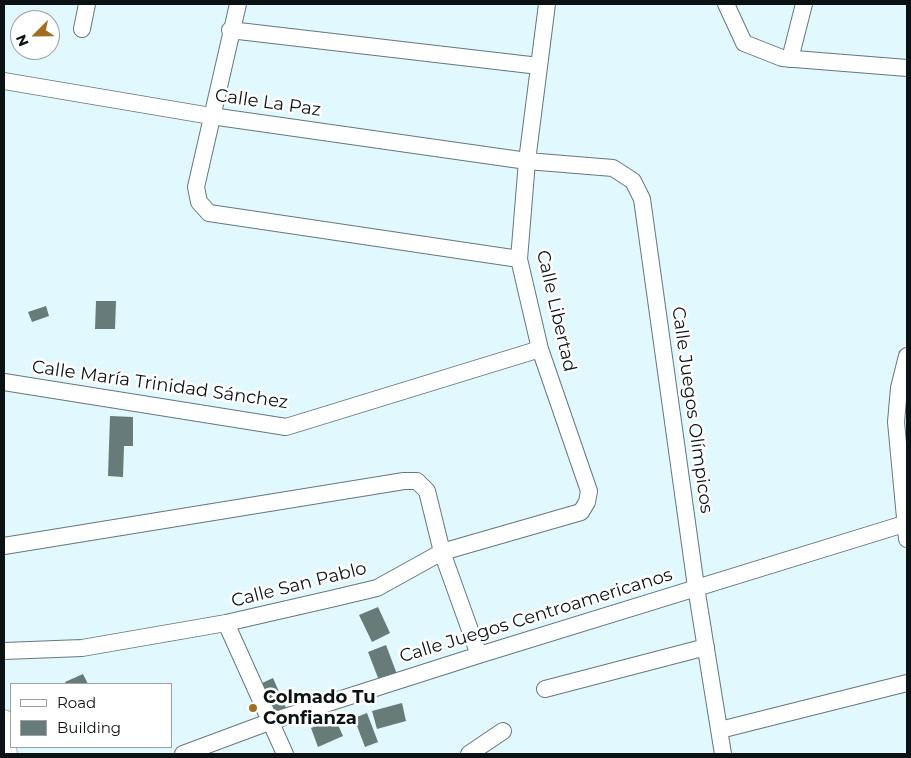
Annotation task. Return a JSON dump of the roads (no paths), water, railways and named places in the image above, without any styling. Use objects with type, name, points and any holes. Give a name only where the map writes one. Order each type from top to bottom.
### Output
[{"type":"street","points":[[82,29],[87,4]]},
{"type":"street","points":[[238,4],[230,30],[196,187],[199,202],[209,213],[519,259]]},
{"type":"street","name":"Calle Libertad","points":[[547,4],[527,161],[519,259],[540,348],[589,491],[587,502]]},
{"type":"street","points":[[726,4],[744,43],[782,58],[907,68]]},
{"type":"street","points":[[790,58],[804,4]]},
{"type":"street","points":[[230,30],[539,66]]},
{"type":"street","name":"Calle La Paz","points":[[4,80],[211,116],[527,161]]},
{"type":"street","name":"Calle Juegos Olímpicos","points":[[527,161],[613,168],[634,181],[642,198],[696,587],[723,754]]},
{"type":"street","name":"Calle María Trinidad Sánchez","points":[[4,382],[286,427],[540,348]]},
{"type":"street","points":[[906,532],[896,422],[899,388],[907,356]]},
{"type":"street","points":[[4,546],[395,482],[417,481],[427,490],[442,552],[479,655]]},
{"type":"street","name":"Calle San Pablo","points":[[4,651],[82,648],[226,623],[377,588],[442,552],[581,512],[587,502]]},
{"type":"street","name":"Calle Juegos Centroamericanos","points":[[183,754],[269,722],[696,587],[906,532]]},
{"type":"street","points":[[226,623],[285,754]]},
{"type":"street","points":[[545,689],[706,647]]},
{"type":"street","points":[[720,730],[907,684]]},
{"type":"street","points":[[4,720],[7,754]]},
{"type":"street","points":[[469,754],[503,731]]},
{"type":"place","name":"Colmado Tu Confianza","points":[[253,708]]}]
